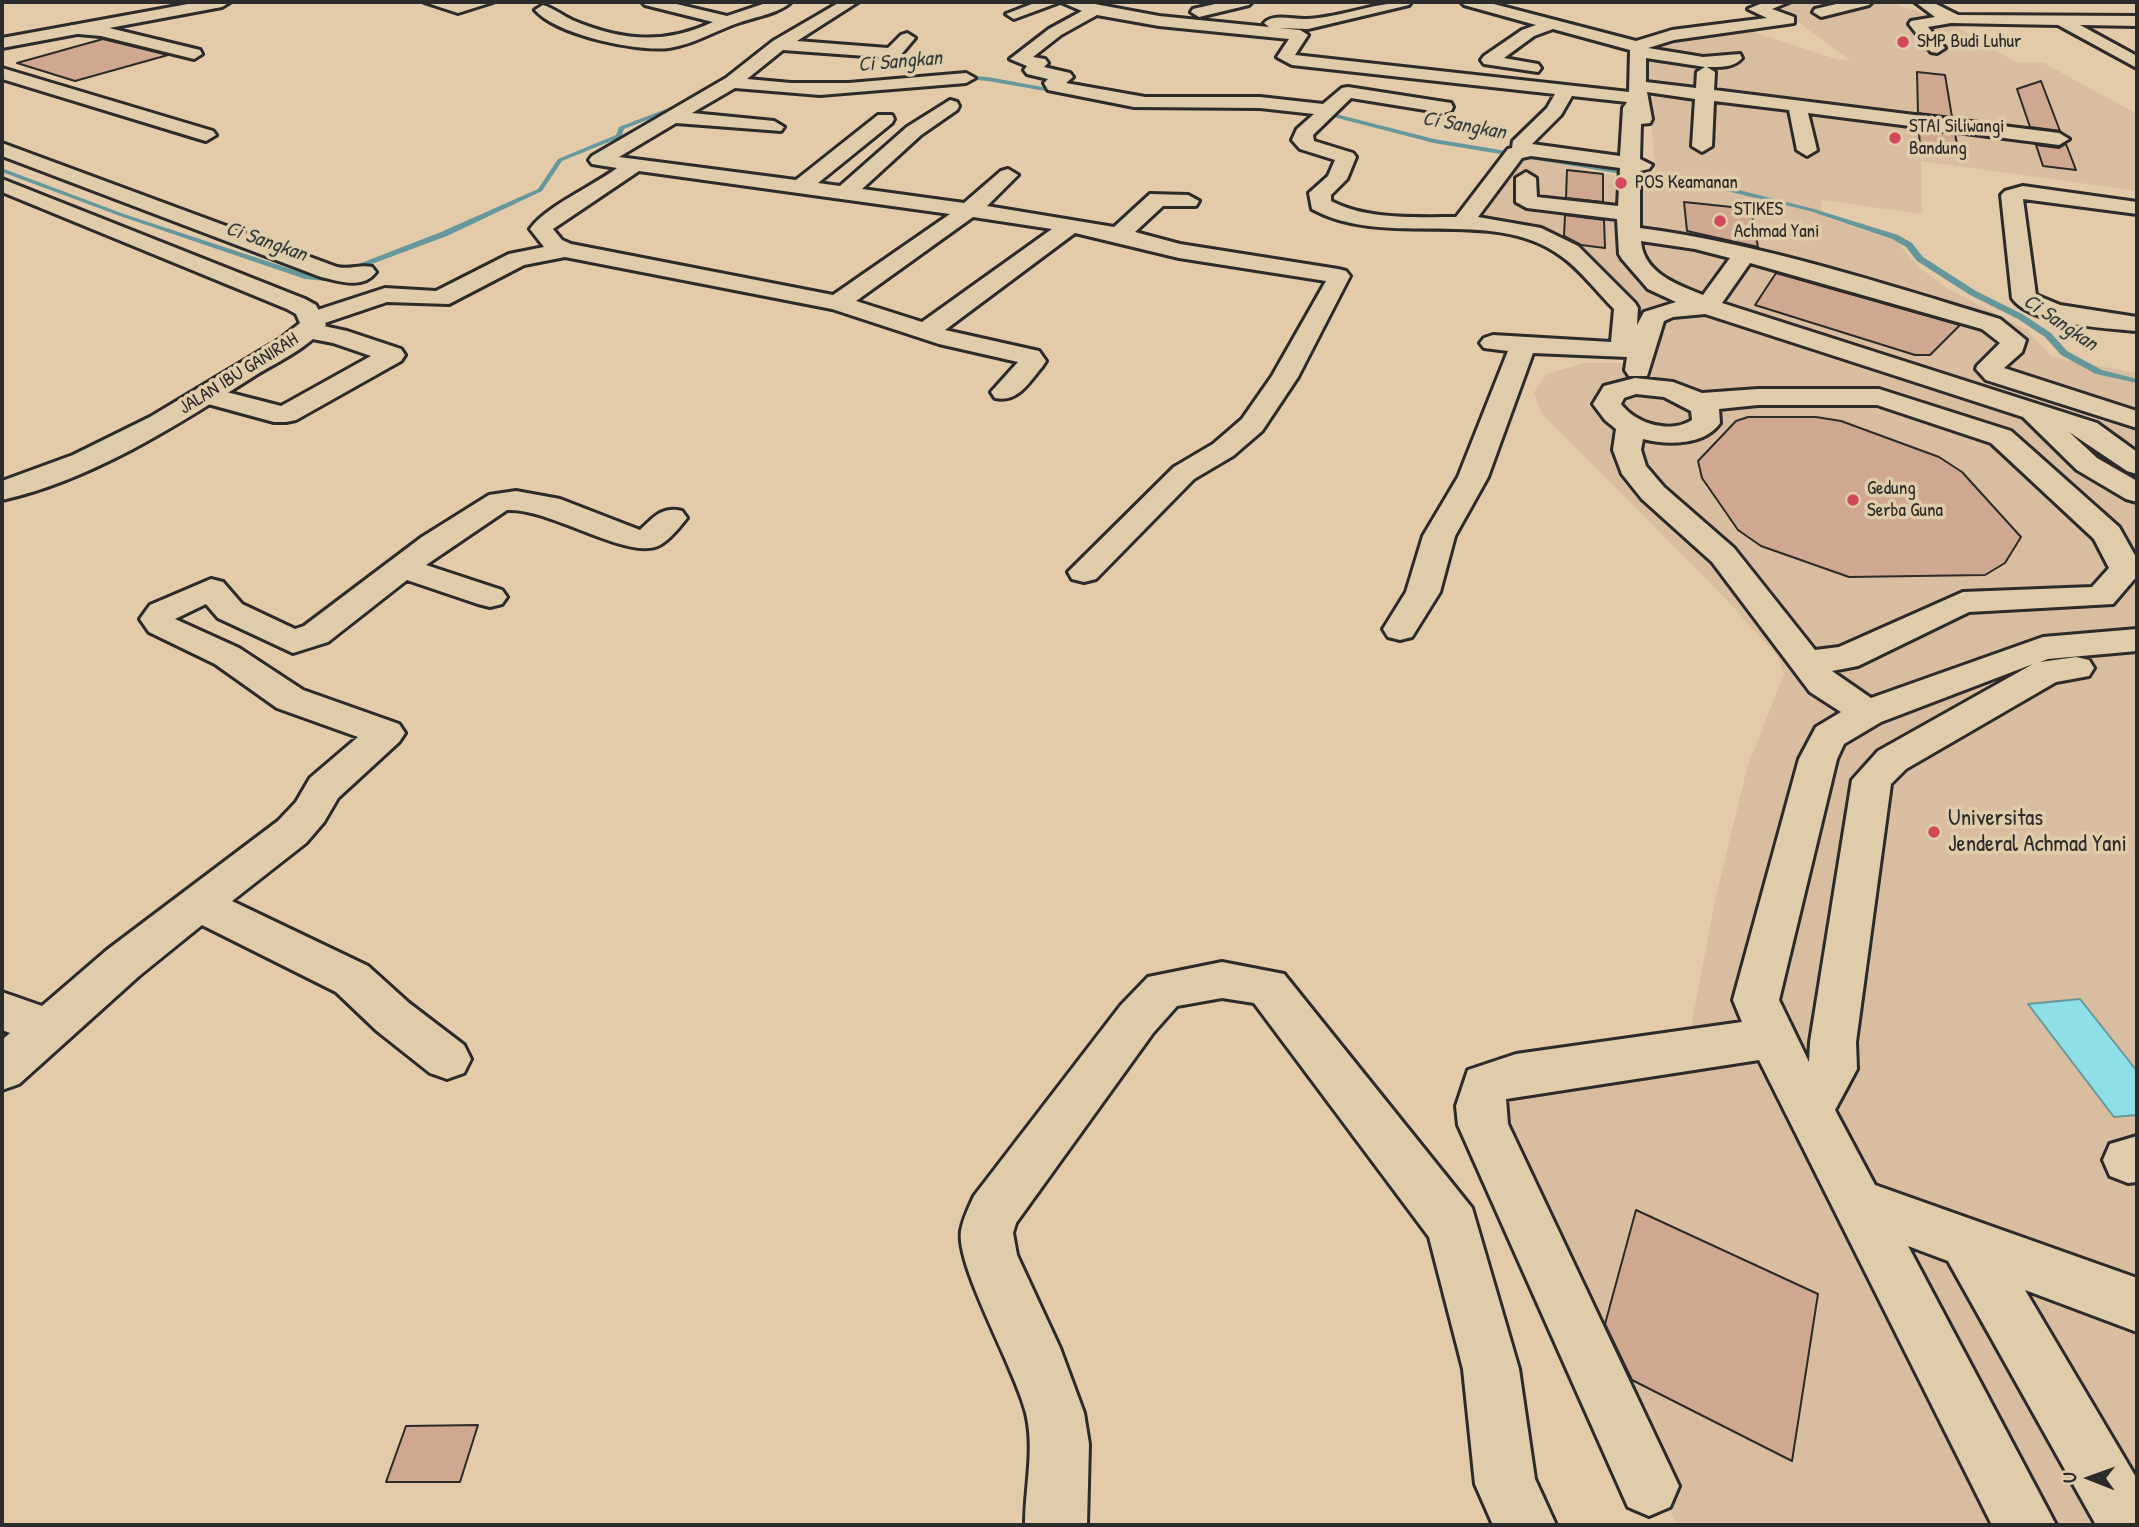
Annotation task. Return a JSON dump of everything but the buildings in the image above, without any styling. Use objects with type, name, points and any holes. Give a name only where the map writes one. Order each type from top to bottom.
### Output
[{"type":"street","points":[[6,40],[222,2]]},
{"type":"street","points":[[432,2],[458,8],[485,2]]},
{"type":"street","points":[[526,2],[561,22],[661,44],[783,2]]},
{"type":"street","points":[[850,2],[779,45],[732,82],[599,160],[1070,226],[1119,235],[1179,251],[1311,270],[1335,275],[1339,279],[1285,377],[1252,425],[1223,450],[1184,472],[1084,572]]},
{"type":"street","points":[[1014,14],[1052,2]]},
{"type":"street","points":[[1068,2],[1096,10],[1192,25],[1294,34],[1302,37],[1287,59],[1567,89],[1705,96],[2059,139]]},
{"type":"street","points":[[1199,12],[1244,2]]},
{"type":"street","points":[[1339,2],[1368,10]]},
{"type":"street","points":[[1182,8],[1240,19],[1308,24],[1404,2]]},
{"type":"street","points":[[1469,2],[1639,48],[1718,59],[1705,96],[1702,146]]},
{"type":"street","points":[[1639,48],[1672,35],[1788,20],[1756,9],[1782,2]]},
{"type":"street","points":[[1821,12],[1864,2]]},
{"type":"street","points":[[1922,2],[1950,19]]},
{"type":"street","points":[[543,10],[570,5]]},
{"type":"street","points":[[651,7],[728,21]]},
{"type":"street","points":[[1240,19],[1286,8]]},
{"type":"street","points":[[1096,10],[1055,32],[1018,59],[1039,64],[1032,71],[1064,77],[1053,83],[1054,86],[1104,97],[1154,102],[1273,101],[1327,113]]},
{"type":"street","points":[[1937,48],[1918,22],[1950,19],[2137,22]]},
{"type":"street","points":[[1574,30],[1601,20]]},
{"type":"street","points":[[591,30],[615,22]]},
{"type":"street","points":[[2060,22],[2135,61]]},
{"type":"street","points":[[1553,24],[1528,33],[1490,60],[1638,92]]},
{"type":"street","points":[[72,30],[101,31],[194,54]]},
{"type":"street","points":[[779,45],[889,53],[907,38]]},
{"type":"street","points":[[1639,48],[1638,92],[1643,110],[1637,134],[1634,228],[1630,254],[1656,284],[1707,306],[2087,429],[2137,465]]},
{"type":"street","points":[[1372,68],[1304,133],[1302,140],[1307,145],[1346,157],[1343,170],[1318,199],[1325,209],[1382,219],[1469,223],[1533,233],[1570,251],[1626,309],[1623,350],[1508,344],[1474,477],[1440,536],[1423,592],[1399,629]]},
{"type":"street","points":[[2,73],[206,135]]},
{"type":"street","points":[[732,82],[793,92],[966,78]]},
{"type":"street","points":[[1469,223],[1464,219],[1517,153],[1520,145],[1554,111],[1567,89]]},
{"type":"street","points":[[1348,92],[1444,107]]},
{"type":"street","points":[[845,193],[914,131],[950,106]]},
{"type":"street","points":[[1797,106],[1807,150]]},
{"type":"street","points":[[673,117],[774,127]]},
{"type":"street","points":[[801,187],[886,120]]},
{"type":"street","points":[[2,149],[346,273]]},
{"type":"street","points":[[1517,153],[1636,172]]},
{"type":"street","points":[[636,164],[595,194],[547,221],[541,229],[554,244],[565,250],[837,303],[925,332],[1030,357],[1033,361],[1005,392]]},
{"type":"street","points":[[837,303],[902,261],[970,211],[1008,175]]},
{"type":"street","points":[[1526,178],[1527,202],[1845,280],[1991,324],[2013,340],[2013,347],[1968,389]]},
{"type":"street","name":"JALAN IBU GANIRAH","points":[[2,185],[296,304],[307,310],[308,326],[207,395],[83,461],[2,491]]},
{"type":"street","points":[[2127,202],[2023,192],[2012,195],[2027,302],[2042,308],[2137,324]]},
{"type":"street","points":[[1119,235],[1158,199],[1188,201]]},
{"type":"street","points":[[925,332],[1070,226]]},
{"type":"street","points":[[308,326],[385,295],[440,299],[517,259],[565,250]]},
{"type":"street","points":[[1635,386],[1641,347],[1653,317],[1667,310],[1707,306],[1745,254]]},
{"type":"street","points":[[207,395],[274,414],[286,414],[392,355],[308,326]]},
{"type":"street","points":[[1989,369],[2137,420]]},
{"type":"street","points":[[1895,400],[1918,374]]},
{"type":"street","points":[[1698,402],[1708,416],[1700,428],[1690,432],[1661,433],[1631,425],[1611,412],[1608,404],[1614,392],[1635,386],[1665,388],[1698,402],[1784,396],[1879,397],[1895,400],[2001,437],[2108,534],[2126,569],[2101,597],[1963,602],[1846,658],[1806,662]]},
{"type":"street","points":[[2024,408],[2087,464],[2137,494]]},
{"type":"street","points":[[1631,425],[1627,450],[1632,468],[1653,493],[1723,555],[1823,684],[1868,713]]},
{"type":"street","points":[[2,1069],[123,963],[292,832],[310,812],[324,788],[386,733],[289,699],[228,656],[161,625],[158,616],[204,589],[211,589],[230,611],[293,642],[316,634],[433,544],[500,501],[516,500],[550,506],[638,540],[648,539],[671,518]]},
{"type":"street","points":[[403,568],[491,597]]},
{"type":"street","points":[[2025,1525],[1772,1038],[1756,1000],[1818,759],[1829,736],[1868,713],[2043,648],[2137,640]]},
{"type":"street","points":[[1809,1109],[1833,1069],[1833,1042],[1872,780],[1882,766],[2048,671],[2137,664]]},
{"type":"street","points":[[200,905],[352,979],[393,1017],[447,1059]]},
{"type":"street","points":[[1056,1525],[1059,1436],[1054,1407],[990,1256],[987,1233],[992,1213],[1137,1019],[1164,990],[1222,980],[1269,987],[1453,1226],[1491,1369],[1505,1484],[1525,1525]]},
{"type":"street","points":[[2,1012],[49,1028]]},
{"type":"street","points":[[1649,1486],[1483,1125],[1480,1105],[1485,1085],[1516,1075],[1772,1038]]},
{"type":"street","points":[[1858,1203],[2137,1305]]},
{"type":"street","points":[[1967,1243],[2130,1525]]},
{"type":"shaded area","name":"Universitas Jenderal Achmad Yani","points":[[1786,2],[1890,2],[1951,23],[2015,62],[2044,63],[2137,114],[2137,191],[1921,161],[1922,214],[1821,200],[1823,216],[1896,241],[1920,268],[1947,288],[2027,330],[2052,357],[2137,373],[2137,1525],[1677,1525],[1496,1125],[1492,1101],[1688,1043],[1716,896],[1747,768],[1784,674],[1778,657],[1726,599],[1541,413],[1534,392],[1547,374],[1585,363],[1625,363],[1629,351],[1632,309],[1576,251],[1469,215],[1516,156],[1571,165],[1594,173],[1656,181],[1646,58],[1661,44],[1687,35],[1744,29],[1839,60],[1850,60],[1795,20],[1758,9]]},
{"type":"water","points":[[2080,999],[2137,1071],[2137,1115],[2114,1117],[2028,1004]]},
{"type":"waterway","name":"Ci Sangkan","points":[[956,77],[988,79],[1131,104]]},
{"type":"waterway","name":"Ci Sangkan","points":[[2,170],[122,215],[308,277],[326,279],[444,234],[540,190],[560,160],[619,136],[621,128],[692,101]]},
{"type":"waterway","name":"Ci Sangkan","points":[[1320,112],[1434,141],[1731,190],[1812,210],[1895,237],[1909,245],[1920,259],[1973,293],[2021,317],[2048,335],[2064,353],[2099,372],[2137,381]]},
{"type":"place","name":"SMP Budi Luhur","points":[[1903,42]]},
{"type":"place","name":"STAI Siliwangi Bandung","points":[[1895,138]]},
{"type":"place","name":"POS Keamanan","points":[[1621,183]]},
{"type":"place","name":"STIKES Achmad Yani","points":[[1720,221]]},
{"type":"place","name":"Gedung Serba Guna","points":[[1853,500]]},
{"type":"place","name":"Universitas Jenderal Achmad Yani","points":[[1934,832]]}]
